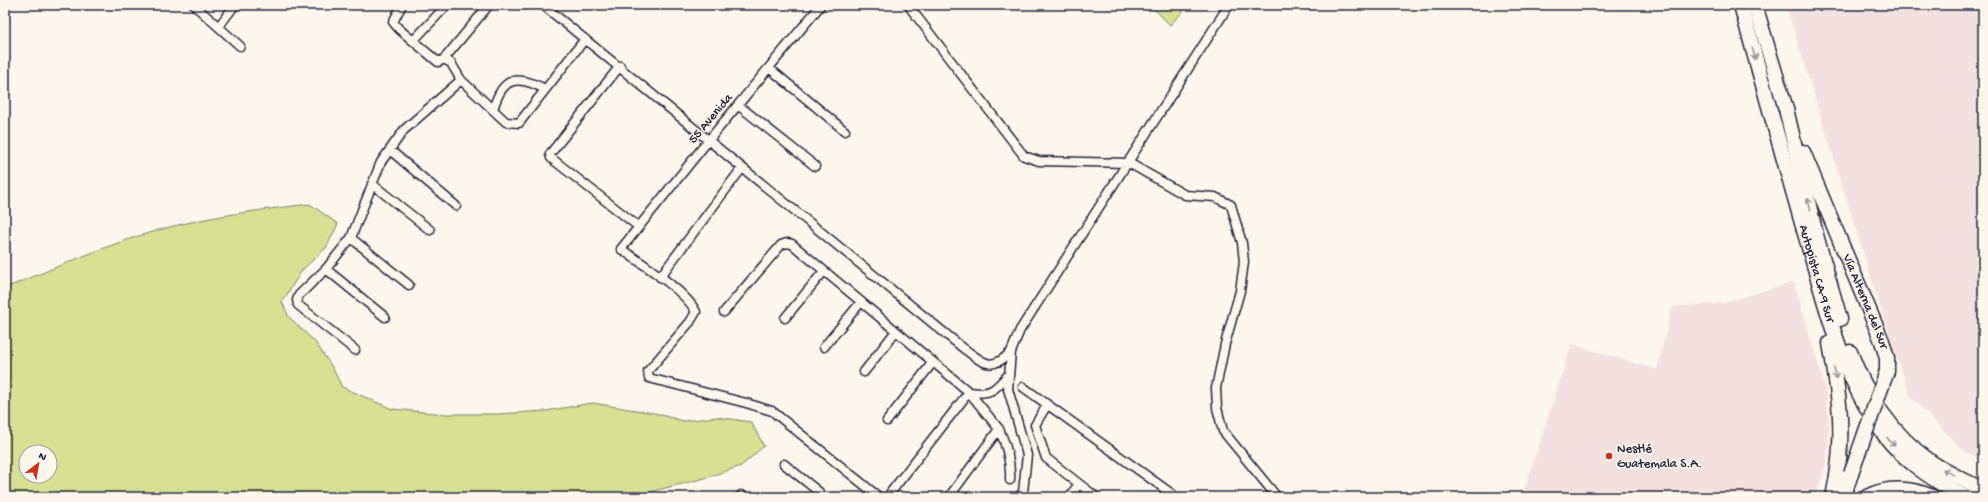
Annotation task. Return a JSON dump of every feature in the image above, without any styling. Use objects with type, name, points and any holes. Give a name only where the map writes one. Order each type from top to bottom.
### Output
[{"type":"highway","name":"Autopista CA-9 Sur","points":[[1741,5],[1830,321],[1851,380],[1860,399],[1884,434],[1905,457],[1945,486],[1965,497]]},
{"type":"highway","name":"Autopista CA-9 Sur","points":[[1755,5],[1786,109],[1816,236],[1836,308],[1848,346],[1862,380],[1885,418],[1915,450],[1946,471],[1983,490]]},
{"type":"highway","name":"Vía Alterna del Sur","points":[[1786,109],[1882,341],[1887,358],[1887,371],[1843,497]]},
{"type":"highway","points":[[1830,321],[1829,338],[1841,419],[1839,462],[1833,497]]},
{"type":"highway","points":[[1867,497],[1881,491],[1895,490],[1913,491],[1932,497]]},
{"type":"street","points":[[194,5],[240,46]]},
{"type":"street","points":[[219,26],[236,5]]},
{"type":"street","points":[[402,5],[393,22],[399,29],[438,62],[444,59],[489,5]]},
{"type":"street","points":[[413,41],[447,5]]},
{"type":"street","points":[[543,5],[620,66],[708,141],[963,348],[983,362],[994,364],[1001,362],[1010,352],[1020,330],[1129,163],[1229,5]]},
{"type":"street","name":"55 Avenida","points":[[660,277],[621,249],[821,5]]},
{"type":"street","points":[[908,5],[1024,156],[1039,161],[1129,163],[1185,195],[1204,195],[1220,198],[1230,205],[1233,210],[1242,243],[1244,262],[1240,291],[1225,344],[1216,388],[1217,408],[1223,431],[1277,497]]},
{"type":"street","points":[[444,59],[451,63],[461,80],[506,122],[519,123],[585,39]]},
{"type":"street","points":[[620,66],[550,154],[550,158],[639,227]]},
{"type":"street","points":[[769,68],[845,131]]},
{"type":"street","points":[[355,350],[298,305],[297,300],[300,295],[326,269],[351,238],[381,162],[404,130],[461,80]]},
{"type":"street","points":[[493,110],[501,89],[507,83],[514,80],[532,82],[545,89]]},
{"type":"street","points":[[738,105],[815,166]]},
{"type":"street","points":[[390,150],[456,206]]},
{"type":"street","points":[[742,168],[660,277],[692,305],[696,312],[690,322],[648,371],[649,378],[746,402],[772,411],[880,497]]},
{"type":"street","points":[[372,184],[430,230]]},
{"type":"street","points":[[351,238],[410,285]]},
{"type":"street","points":[[724,312],[781,245],[787,243],[792,244],[969,392],[999,429],[1006,444],[1010,463],[1010,480]]},
{"type":"street","points":[[326,269],[385,317]]},
{"type":"street","points":[[784,318],[824,271]]},
{"type":"street","points":[[824,347],[861,302]]},
{"type":"street","points":[[864,372],[896,331]]},
{"type":"street","points":[[1010,352],[1008,390],[1027,455],[1023,492],[1019,497]]},
{"type":"street","points":[[887,421],[932,362]]},
{"type":"street","points":[[969,392],[983,394],[991,391],[1009,374]]},
{"type":"street","points":[[1023,387],[1172,494]]},
{"type":"street","points":[[891,492],[969,392]]},
{"type":"street","points":[[1047,405],[1035,424],[1043,453],[1048,460],[1096,497]]},
{"type":"street","points":[[949,497],[999,429]]},
{"type":"street","points":[[784,464],[819,492],[821,497]]},
{"type":"street","points":[[1069,497],[1079,484]]},
{"type":"shaded area","points":[[1786,5],[1983,5],[1983,460],[1963,450],[1910,396],[1877,296]]},
{"type":"shaded area","points":[[1794,282],[1826,391],[1829,427],[1827,459],[1816,497],[1522,497],[1572,344],[1657,370],[1672,307],[1722,303]]},
{"type":"green space","points":[[1150,5],[1189,5],[1170,25]]},
{"type":"green space","points":[[310,204],[338,224],[326,248],[303,269],[282,302],[289,317],[315,342],[332,367],[342,387],[392,409],[445,414],[499,414],[546,411],[592,403],[654,413],[683,421],[717,417],[751,422],[764,446],[741,466],[705,478],[630,497],[5,497],[5,288],[101,249],[159,230],[215,217]]},
{"type":"place","name":"Nestlé Guatemala S.A.","points":[[1609,456]]}]
